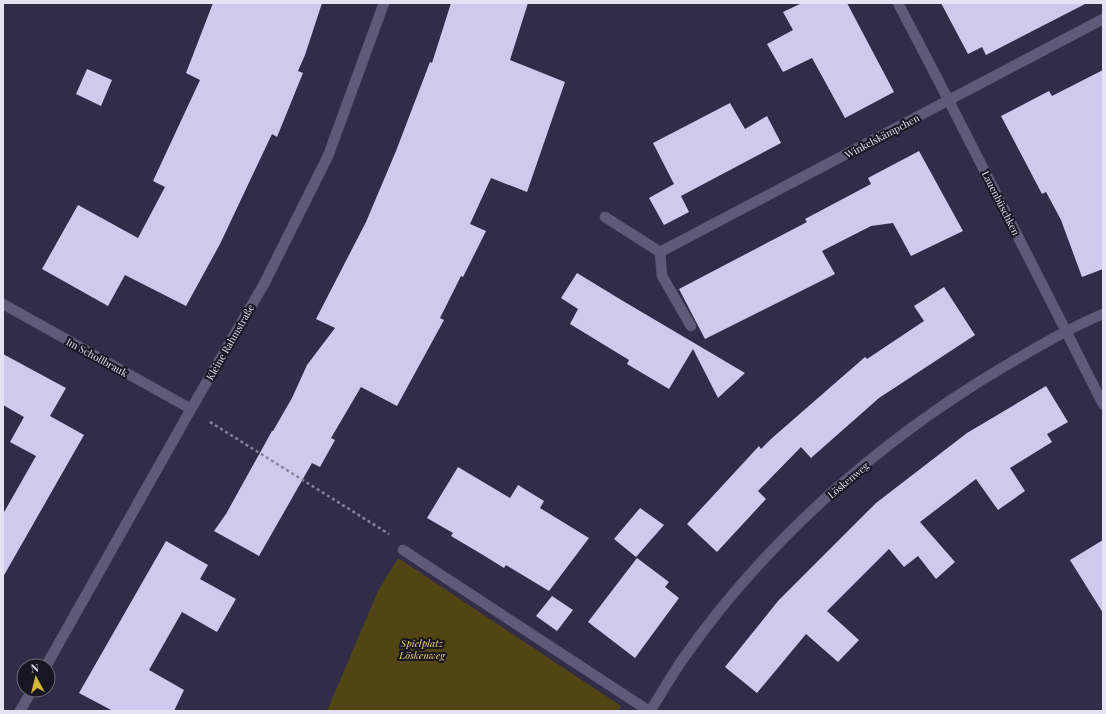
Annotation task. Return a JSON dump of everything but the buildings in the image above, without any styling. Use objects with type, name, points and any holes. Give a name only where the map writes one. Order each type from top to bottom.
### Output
[{"type":"street","name":"Kleine Rahmstraße","points":[[51,658],[191,409],[264,284],[328,156],[384,3]]},
{"type":"street","name":"Lauenbüschken","points":[[898,3],[1103,404]]},
{"type":"street","name":"Winkelskämpchen","points":[[660,252],[1103,19]]},
{"type":"street","points":[[606,217],[660,252],[662,276],[691,326]]},
{"type":"street","name":"Im Schollbrauk","points":[[3,304],[191,409]]},
{"type":"street","name":"Löskenweg","points":[[650,711],[684,657],[727,601],[778,544],[827,497],[896,439],[960,393],[1065,331],[1103,314]]},
{"type":"street","points":[[403,550],[650,711]]},
{"type":"street","points":[[20,711],[27,698]]},
{"type":"path","points":[[191,409],[399,540],[403,550]]},
{"type":"green space","name":"Spielplatz Löskenweg","points":[[398,558],[621,706],[619,711],[327,711],[378,591]]}]
